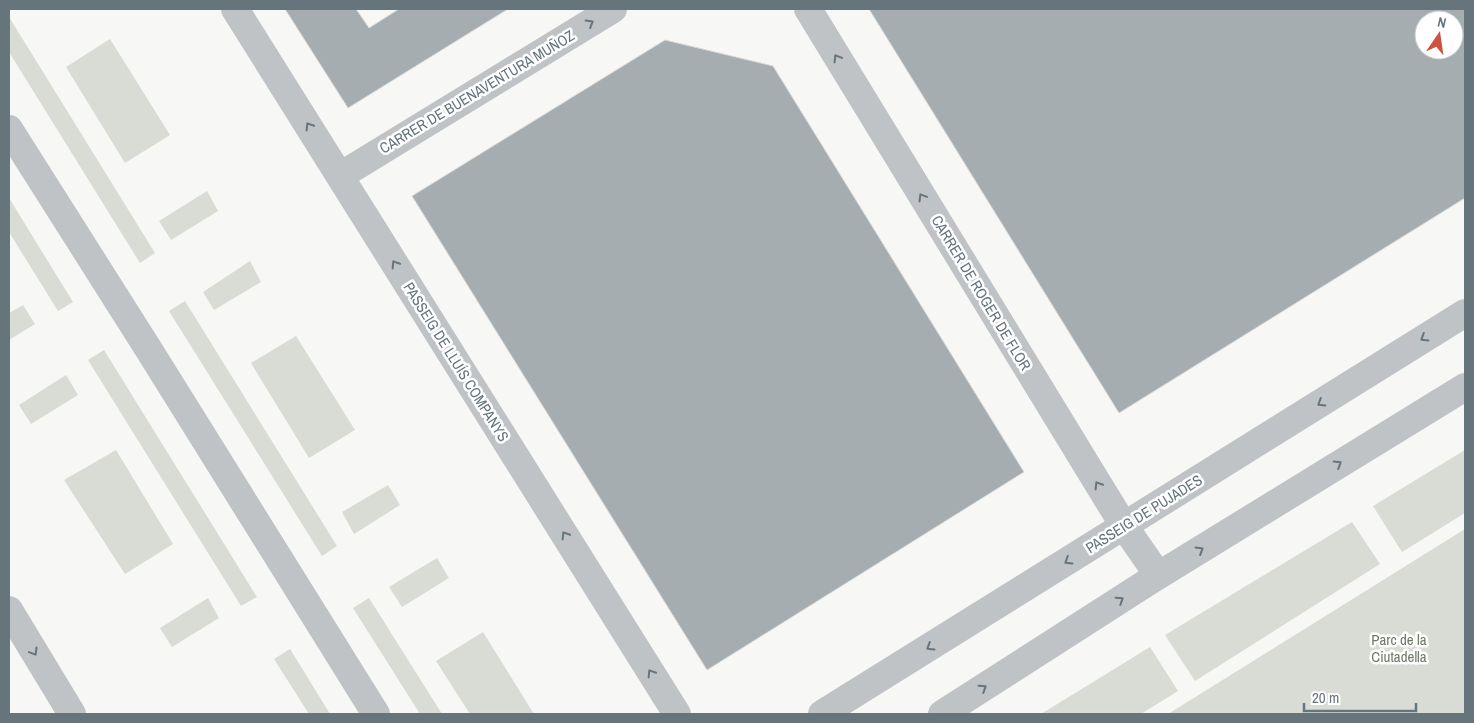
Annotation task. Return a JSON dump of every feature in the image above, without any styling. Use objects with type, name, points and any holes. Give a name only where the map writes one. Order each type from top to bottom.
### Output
[{"type":"street","name":"PASSEIG DE LLUÍS COMPANYS","points":[[235,9],[677,714]]},
{"type":"street","name":"CARRER DE BUENAVENTURA MUÑOZ","points":[[340,176],[614,9]]},
{"type":"street","name":"CARRER DE ROGER DE FLOR","points":[[808,9],[1124,526],[1158,575]]},
{"type":"street","points":[[9,129],[160,366],[376,714]]},
{"type":"street","name":"PASSEIG DE PUJADES","points":[[822,714],[1465,313]]},
{"type":"street","points":[[942,714],[1158,575],[1465,387]]},
{"type":"street","points":[[9,610],[72,714]]},
{"type":"green space","points":[[9,17],[155,253],[140,263],[9,52]]},
{"type":"green space","points":[[110,39],[170,135],[125,163],[66,67]]},
{"type":"green space","points":[[207,191],[218,211],[171,240],[159,221]]},
{"type":"green space","points":[[9,198],[73,302],[58,311],[9,232]]},
{"type":"green space","points":[[250,261],[261,282],[214,310],[203,292]]},
{"type":"green space","points":[[185,301],[337,546],[322,556],[169,311]]},
{"type":"green space","points":[[23,305],[35,324],[9,340],[9,313]]},
{"type":"green space","points":[[296,336],[355,430],[309,458],[251,363]]},
{"type":"green space","points":[[104,350],[257,597],[241,606],[88,360]]},
{"type":"green space","points":[[66,375],[78,395],[31,424],[19,405]]},
{"type":"green space","points":[[116,450],[173,544],[125,574],[64,480]]},
{"type":"green space","points":[[1465,450],[1465,513],[1402,552],[1373,506]]},
{"type":"green space","points":[[388,485],[400,505],[354,534],[342,512]]},
{"type":"green space","points":[[1352,522],[1380,564],[1195,681],[1165,635]]},
{"type":"green space","name":"Parc de la Ciutadella","points":[[1465,529],[1465,714],[1168,714]]},
{"type":"green space","points":[[437,558],[449,578],[402,607],[389,587]]},
{"type":"green space","points":[[208,598],[219,618],[172,647],[160,628]]},
{"type":"green space","points":[[369,598],[442,714],[420,714],[353,608]]},
{"type":"green space","points":[[483,632],[534,714],[470,714],[436,661]]},
{"type":"green space","points":[[1150,647],[1178,691],[1141,714],[1041,714]]},
{"type":"green space","points":[[290,649],[330,714],[309,714],[274,659]]},
{"type":"building","points":[[285,9],[356,9],[369,28],[399,9],[508,9],[348,108]]},
{"type":"building","points":[[869,9],[1465,9],[1465,198],[1119,413]]},
{"type":"building","points":[[665,40],[773,66],[1024,472],[707,670],[412,196]]}]
